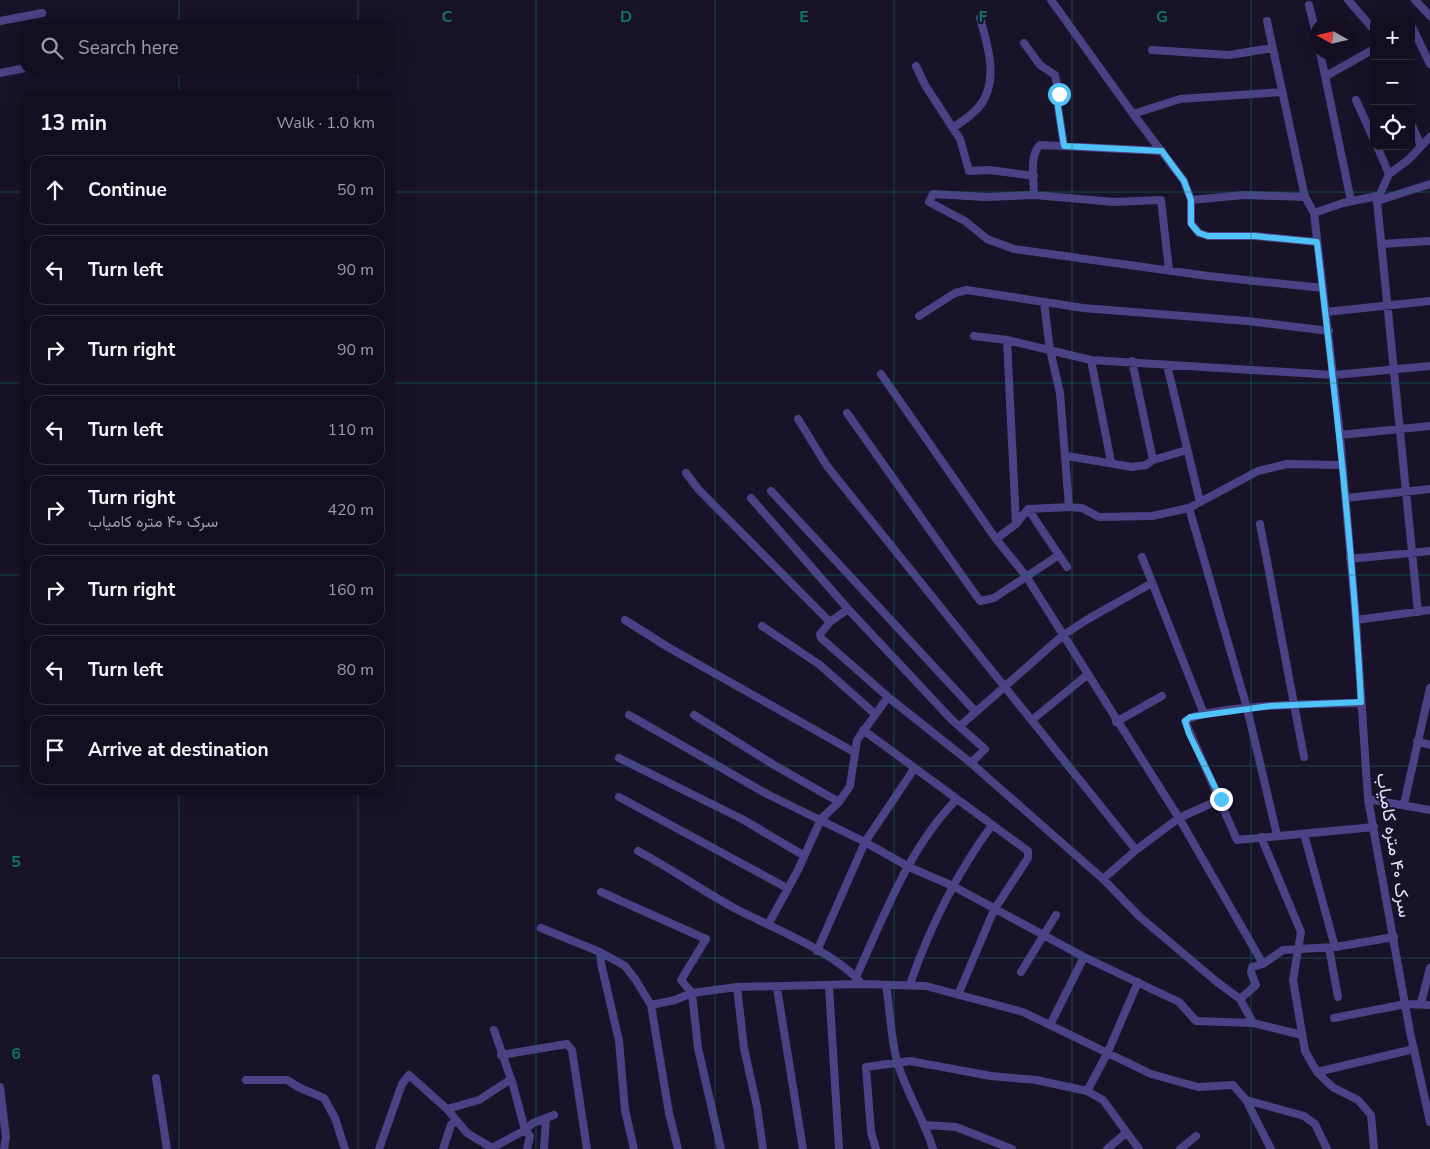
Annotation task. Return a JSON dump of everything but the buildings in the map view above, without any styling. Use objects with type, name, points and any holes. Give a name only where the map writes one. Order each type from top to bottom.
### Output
[{"type":"street","points":[[1051,0],[1184,181],[1191,200],[1191,224],[1199,233],[1208,236],[1255,236],[1317,242]]},
{"type":"street","points":[[1348,0],[1370,25]]},
{"type":"street","points":[[1415,0],[1430,16]]},
{"type":"street","points":[[1309,5],[1312,15]]},
{"type":"street","points":[[0,21],[42,13]]},
{"type":"street","points":[[953,128],[978,108],[988,89],[991,64],[980,18]]},
{"type":"street","points":[[1267,21],[1305,197],[1314,213],[1351,201],[1377,198],[1430,184]]},
{"type":"street","points":[[1415,33],[1430,64]]},
{"type":"street","points":[[1024,43],[1040,65],[1054,75],[1059,94],[1058,107],[1064,146]]},
{"type":"street","points":[[1152,50],[1229,55],[1273,48]]},
{"type":"street","points":[[1326,76],[1370,51]]},
{"type":"street","points":[[1322,60],[1351,201]]},
{"type":"street","points":[[916,66],[925,85],[960,139],[969,171],[990,170],[1034,176]]},
{"type":"street","points":[[0,73],[20,69]]},
{"type":"street","points":[[1133,114],[1180,99],[1282,92]]},
{"type":"street","points":[[1356,100],[1370,131]]},
{"type":"street","points":[[1415,131],[1422,146]]},
{"type":"street","points":[[1418,612],[1377,198],[1389,174],[1408,160],[1430,137]]},
{"type":"street","points":[[1034,195],[1036,149],[1040,145],[1162,151]]},
{"type":"street","points":[[1378,150],[1389,174]]},
{"type":"street","points":[[1169,270],[1161,200],[1114,202],[1034,195],[986,197],[933,194],[929,202],[965,221],[988,239],[1014,250],[1169,270],[1323,288]]},
{"type":"street","points":[[1191,200],[1244,195],[1305,197]]},
{"type":"street","name":"سرک ۴۰ متره کامیاب","points":[[1314,213],[1329,330],[1346,498],[1368,799],[1414,1049],[1430,1122]]},
{"type":"street","points":[[1381,244],[1430,241]]},
{"type":"street","points":[[919,316],[956,293],[967,290],[1044,303],[1140,314],[1246,321],[1329,330]]},
{"type":"street","points":[[1326,312],[1430,300]]},
{"type":"street","points":[[1044,303],[1050,350],[1060,393],[1069,507]]},
{"type":"street","points":[[974,336],[1006,340],[1091,360],[1167,365],[1334,375],[1430,366]]},
{"type":"street","points":[[1006,340],[1016,524]]},
{"type":"street","points":[[1091,360],[1111,462]]},
{"type":"street","points":[[1132,362],[1153,460]]},
{"type":"street","points":[[1167,365],[1200,502]]},
{"type":"street","points":[[881,374],[996,539],[1026,576],[1116,722],[1179,818],[1263,964]]},
{"type":"street","points":[[847,413],[980,601],[994,598],[1059,555]]},
{"type":"street","points":[[798,419],[827,466],[1136,850]]},
{"type":"street","points":[[1340,435],[1430,426]]},
{"type":"street","points":[[1066,456],[1132,467],[1146,465],[1153,460],[1187,450]]},
{"type":"street","points":[[996,539],[1016,524],[1028,509],[1069,507],[1082,508],[1099,517],[1152,516],[1189,508],[1258,471],[1288,464],[1342,465]]},
{"type":"street","points":[[686,473],[699,490],[830,622]]},
{"type":"street","points":[[1346,498],[1430,489]]},
{"type":"street","points":[[771,491],[975,711]]},
{"type":"street","points":[[751,498],[848,609],[984,749],[971,763]]},
{"type":"street","points":[[1189,508],[1248,708],[1277,835]]},
{"type":"street","points":[[1028,509],[1067,567]]},
{"type":"street","points":[[1260,524],[1304,756]]},
{"type":"street","points":[[1350,560],[1430,551]]},
{"type":"street","points":[[1142,557],[1204,714]]},
{"type":"street","points":[[960,726],[1062,636],[1152,583]]},
{"type":"street","points":[[848,609],[830,622],[820,634],[821,638],[888,697],[971,763],[1103,879],[1140,917],[1216,982],[1240,999],[1253,1023]]},
{"type":"street","points":[[1356,620],[1430,610]]},
{"type":"street","points":[[625,620],[683,656],[854,752]]},
{"type":"street","points":[[762,626],[820,665],[874,713]]},
{"type":"street","points":[[1032,720],[1087,675]]},
{"type":"street","points":[[1404,804],[1430,688]]},
{"type":"street","points":[[1116,722],[1162,696]]},
{"type":"street","points":[[769,923],[821,819],[839,802],[850,786],[854,752],[863,730],[888,697]]},
{"type":"street","points":[[1361,702],[1248,708],[1204,714],[1185,721],[1189,734],[1221,799],[1237,840],[1374,827]]},
{"type":"street","points":[[694,714],[774,765],[839,802]]},
{"type":"street","points":[[629,715],[768,794],[821,819],[909,867],[953,886],[994,910],[1084,957],[1180,1002],[1196,1021],[1253,1023],[1302,1035]]},
{"type":"street","points":[[863,730],[1028,851],[1028,858],[994,910],[958,994]]},
{"type":"street","points":[[1417,741],[1430,745]]},
{"type":"street","points":[[619,758],[742,820],[803,856]]},
{"type":"street","points":[[818,951],[865,842],[914,769]]},
{"type":"street","points":[[619,797],[787,888]]},
{"type":"street","points":[[1103,879],[1136,850],[1179,818],[1221,799]]},
{"type":"street","points":[[1368,799],[1430,810]]},
{"type":"street","points":[[856,977],[909,867],[935,821],[956,800]]},
{"type":"street","points":[[910,984],[927,936],[967,859],[992,825]]},
{"type":"street","points":[[1304,834],[1332,948],[1338,997]]},
{"type":"street","points":[[1261,837],[1301,932],[1293,980],[1305,1051],[1317,1072],[1334,1088],[1358,1100],[1371,1115],[1374,1149]]},
{"type":"street","points":[[638,851],[738,910],[769,923],[818,951],[856,977],[862,984]]},
{"type":"street","points":[[601,892],[706,940],[681,980],[692,993],[698,1048],[721,1149]]},
{"type":"street","points":[[1021,972],[1056,914]]},
{"type":"street","points":[[541,928],[600,952],[625,966],[651,1005],[669,1112],[678,1149]]},
{"type":"street","points":[[1240,999],[1256,985],[1250,972],[1252,967],[1263,964],[1283,950],[1332,948],[1394,937]]},
{"type":"street","points":[[600,952],[619,1041],[624,1110],[634,1149]]},
{"type":"street","points":[[1050,1025],[1084,957]]},
{"type":"street","points":[[1421,1003],[1430,968]]},
{"type":"street","points":[[1087,1091],[1107,1054],[1138,982]]},
{"type":"street","points":[[651,1005],[675,1000],[692,993],[737,987],[777,988],[910,984],[958,994],[1023,1012],[1151,1074],[1198,1087],[1233,1085],[1246,1100],[1271,1149]]},
{"type":"street","points":[[886,985],[897,1062],[904,1082],[926,1125],[933,1149]]},
{"type":"street","points":[[830,986],[839,1149]]},
{"type":"street","points":[[737,987],[744,1048],[764,1149]]},
{"type":"street","points":[[777,988],[803,1149]]},
{"type":"street","points":[[1334,1018],[1406,1004],[1421,1003],[1430,1005]]},
{"type":"street","points":[[494,1030],[511,1079],[525,1130],[530,1136],[527,1149]]},
{"type":"street","points":[[501,1054],[567,1044],[572,1050],[587,1149]]},
{"type":"street","points":[[1317,1072],[1414,1049]]},
{"type":"street","points":[[876,1149],[871,1132],[865,1072],[868,1066],[897,1062],[934,1064],[991,1076],[1036,1080],[1087,1091],[1103,1100],[1139,1149]]},
{"type":"street","points":[[379,1149],[402,1084],[409,1075],[447,1109],[467,1133],[492,1148],[525,1130],[531,1124],[550,1117],[544,1149]]},
{"type":"street","points":[[156,1078],[166,1149]]},
{"type":"street","points":[[447,1109],[475,1102],[511,1079]]},
{"type":"street","points":[[246,1080],[287,1080],[300,1088],[324,1098],[334,1118],[345,1149]]},
{"type":"street","points":[[0,1087],[6,1137],[4,1149]]},
{"type":"street","points":[[1246,1100],[1304,1116],[1315,1124],[1327,1149]]},
{"type":"street","points":[[443,1149],[451,1125],[456,1120]]},
{"type":"street","points":[[926,1125],[956,1127],[1012,1149]]},
{"type":"street","points":[[1107,1149],[1126,1133]]},
{"type":"street","points":[[1180,1149],[1196,1136]]},
{"type":"route","points":[[1059,94],[1058,107],[1064,146],[1162,151],[1184,181],[1191,200],[1191,224],[1199,233],[1208,236],[1255,236],[1317,242],[1329,330],[1340,435],[1361,702],[1270,706],[1190,717],[1185,721],[1189,734],[1221,799]]}]
